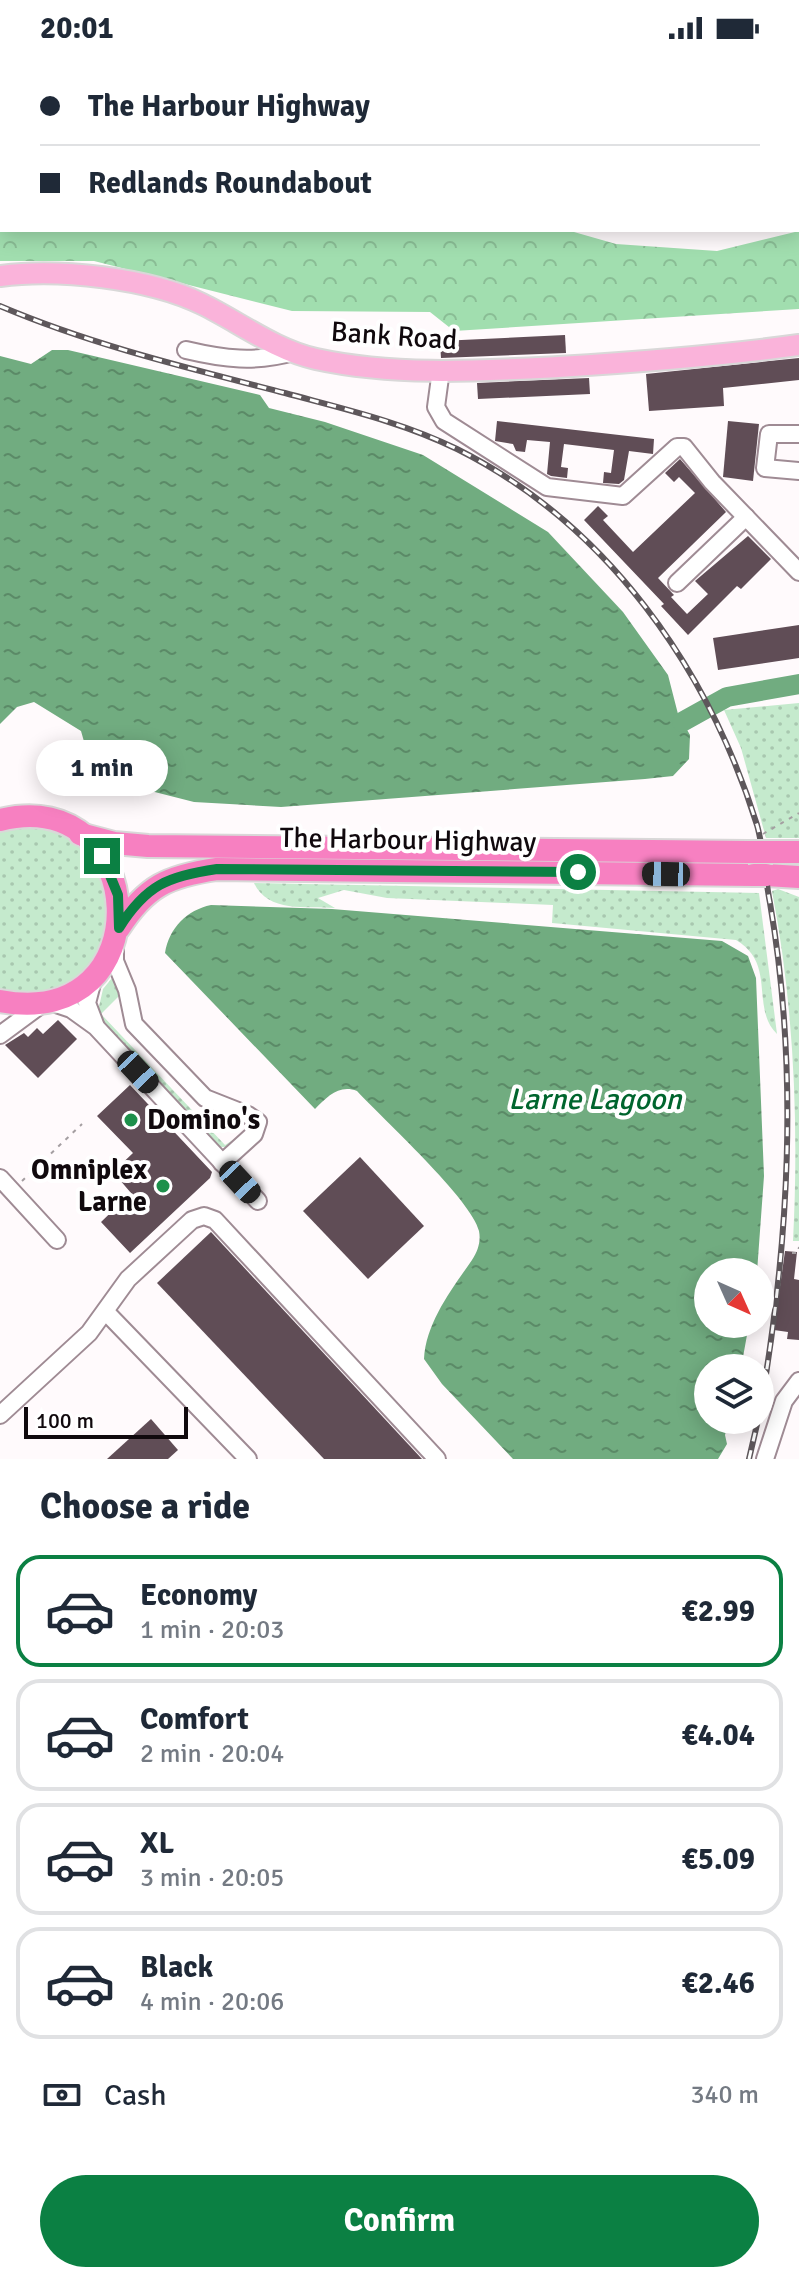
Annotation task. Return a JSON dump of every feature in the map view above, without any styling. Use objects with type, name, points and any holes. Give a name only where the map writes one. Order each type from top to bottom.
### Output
[{"type":"highway","points":[[0,820],[41,818],[80,834],[114,843],[148,846],[681,852],[761,859],[799,852]]},
{"type":"highway","points":[[80,834],[109,868],[118,895],[117,936]]},
{"type":"highway","points":[[761,859],[799,877]]},
{"type":"highway","name":"The Harbour Highway","points":[[94,976],[134,904],[160,883],[217,869],[761,859]]},
{"type":"highway","points":[[0,1001],[46,1003],[94,976]]},
{"type":"main road","name":"Bank Road","points":[[0,276],[52,274],[162,289],[199,302],[294,352],[368,366],[441,370],[645,361],[799,345]]},
{"type":"main road","points":[[761,859],[799,861]]},
{"type":"main road","points":[[761,859],[799,889]]},
{"type":"street","points":[[186,350],[228,360],[268,360],[294,352]]},
{"type":"street","points":[[441,370],[436,407],[444,421],[543,485],[623,496],[682,446],[799,572]]},
{"type":"street","points":[[799,434],[769,434],[765,468],[799,471]]},
{"type":"street","points":[[677,583],[746,517]]},
{"type":"street","points":[[117,936],[115,961],[127,990],[136,1026],[205,1098],[252,1116],[258,1122],[254,1134],[222,1163]]},
{"type":"street","points":[[94,976],[87,1003],[96,1027]]},
{"type":"street","points":[[0,1035],[46,1003],[71,1009],[96,1027],[258,1201]]},
{"type":"street","points":[[6,1185],[57,1240]]},
{"type":"street","points":[[0,1415],[106,1312],[128,1279],[192,1220],[204,1216],[215,1220],[437,1459]]},
{"type":"street","points":[[106,1312],[248,1459]]},
{"type":"street","points":[[765,1459],[784,1401],[799,1381]]},
{"type":"path","points":[[761,859],[799,813]]},
{"type":"path","points":[[6,1185],[82,1124]]},
{"type":"path","points":[[792,1253],[798,1253],[799,1247]]},
{"type":"shaded area","points":[[799,703],[799,838],[766,838],[741,748],[724,710]]},
{"type":"shaded area","points":[[29,826],[63,836],[81,847],[96,865],[105,886],[108,907],[106,929],[99,950],[88,968],[71,983],[44,994],[0,992],[0,830]]},
{"type":"shaded area","points":[[254,883],[759,893],[777,1034],[765,1012],[756,961],[736,940],[552,923],[553,905],[387,898],[344,890],[318,898],[335,908],[289,906],[268,899]]},
{"type":"shaded area","points":[[778,889],[799,897],[799,1241],[793,1241],[795,1109],[790,1021],[772,891]]},
{"type":"shaded area","points":[[112,978],[121,994],[101,1014],[225,1145],[247,1131],[233,1147],[220,1147],[106,1027],[98,1011],[103,989]]},
{"type":"green space","points":[[0,232],[574,232],[616,244],[717,251],[799,232],[799,309],[454,331],[430,312],[292,311],[94,261],[0,261]]},
{"type":"water","points":[[52,350],[68,350],[260,395],[269,408],[325,422],[423,455],[548,532],[623,612],[668,675],[678,714],[690,735],[689,759],[673,776],[281,807],[194,802],[84,774],[87,752],[81,731],[34,702],[17,707],[0,724],[0,356],[31,364]]},
{"type":"water","name":"Larne Lagoon","points":[[202,907],[332,909],[722,941],[748,956],[756,978],[764,1176],[758,1258],[694,1258],[694,1338],[746,1338],[744,1354],[694,1354],[694,1434],[725,1434],[727,1444],[718,1459],[513,1459],[442,1384],[424,1359],[426,1345],[441,1306],[477,1250],[480,1238],[473,1217],[444,1180],[357,1091],[339,1090],[315,1109],[165,953],[175,928]]},
{"type":"building","points":[[565,335],[566,353],[441,358],[440,341]]},
{"type":"building","points":[[799,358],[799,380],[723,388],[724,406],[649,411],[646,374]]},
{"type":"building","points":[[589,378],[590,394],[478,399],[477,383]]},
{"type":"building","points":[[497,421],[654,439],[653,454],[629,451],[624,480],[619,484],[603,483],[604,472],[611,473],[614,450],[564,444],[561,467],[568,468],[567,478],[551,476],[547,474],[550,442],[527,440],[525,452],[516,451],[513,444],[495,441]]},
{"type":"building","points":[[728,421],[759,424],[753,481],[723,477]]},
{"type":"building","points":[[680,459],[726,512],[658,578],[674,595],[671,597],[687,614],[708,594],[695,581],[748,536],[771,559],[741,589],[737,586],[688,635],[661,606],[664,604],[584,520],[598,506],[608,516],[603,520],[633,552],[695,493],[679,477],[674,482],[665,473]]},
{"type":"building","points":[[799,625],[799,658],[718,670],[713,638]]},
{"type":"building","points":[[58,1020],[77,1039],[38,1078],[5,1045],[24,1033],[28,1037],[37,1028],[43,1034]]},
{"type":"building","name":"Omniplex Larne","points":[[130,1085],[212,1172],[210,1178],[130,1253],[101,1222],[131,1193],[113,1172],[133,1153],[97,1116]]},
{"type":"building","points":[[360,1157],[424,1226],[368,1279],[303,1211]]},
{"type":"building","points":[[211,1232],[422,1459],[324,1459],[157,1283]]},
{"type":"building","points":[[785,1251],[797,1252],[794,1279],[799,1280],[799,1340],[787,1339],[788,1332],[774,1330]]},
{"type":"building","points":[[151,1419],[178,1450],[168,1459],[107,1459]]},
{"type":"waterway","points":[[682,722],[727,697],[799,684]]},
{"type":"railway","points":[[0,306],[70,333],[141,355],[372,417],[457,449],[511,480],[560,517],[605,560],[645,606],[680,657],[711,711],[736,767],[757,825],[763,854],[779,966],[787,1094],[784,1221],[769,1354]]},
{"type":"railway","points":[[749,1459],[755,1434]]},
{"type":"place","name":"Domino's","points":[[131,1120]]},
{"type":"place","name":"Omniplex Larne","points":[[163,1186]]},
{"type":"route","points":[[102,856],[118,895],[119,928],[144,894],[160,883],[199,871],[260,867],[578,872]]}]
